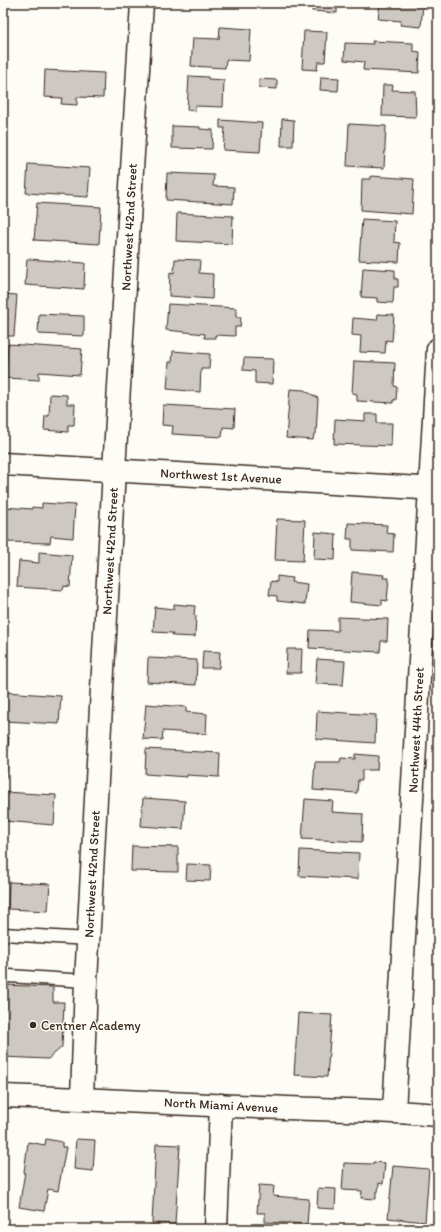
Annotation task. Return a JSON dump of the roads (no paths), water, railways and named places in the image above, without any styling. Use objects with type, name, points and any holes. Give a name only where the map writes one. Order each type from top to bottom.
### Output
[{"type":"street","name":"Northwest 42nd Street","points":[[82,1098],[86,981],[114,470],[142,3]]},
{"type":"street","name":"Northwest 44th Street","points":[[394,1111],[434,489],[438,349]]},
{"type":"street","name":"Northwest 1st Avenue","points":[[3,464],[434,489]]},
{"type":"street","name":"North Miami Avenue","points":[[3,1096],[82,1098],[438,1114]]},
{"type":"street","points":[[216,1229],[221,1105]]},
{"type":"lane","points":[[3,934],[89,940]]},
{"type":"lane","points":[[3,977],[86,981]]},
{"type":"place","name":"Centner Academy","points":[[33,1025]]}]
